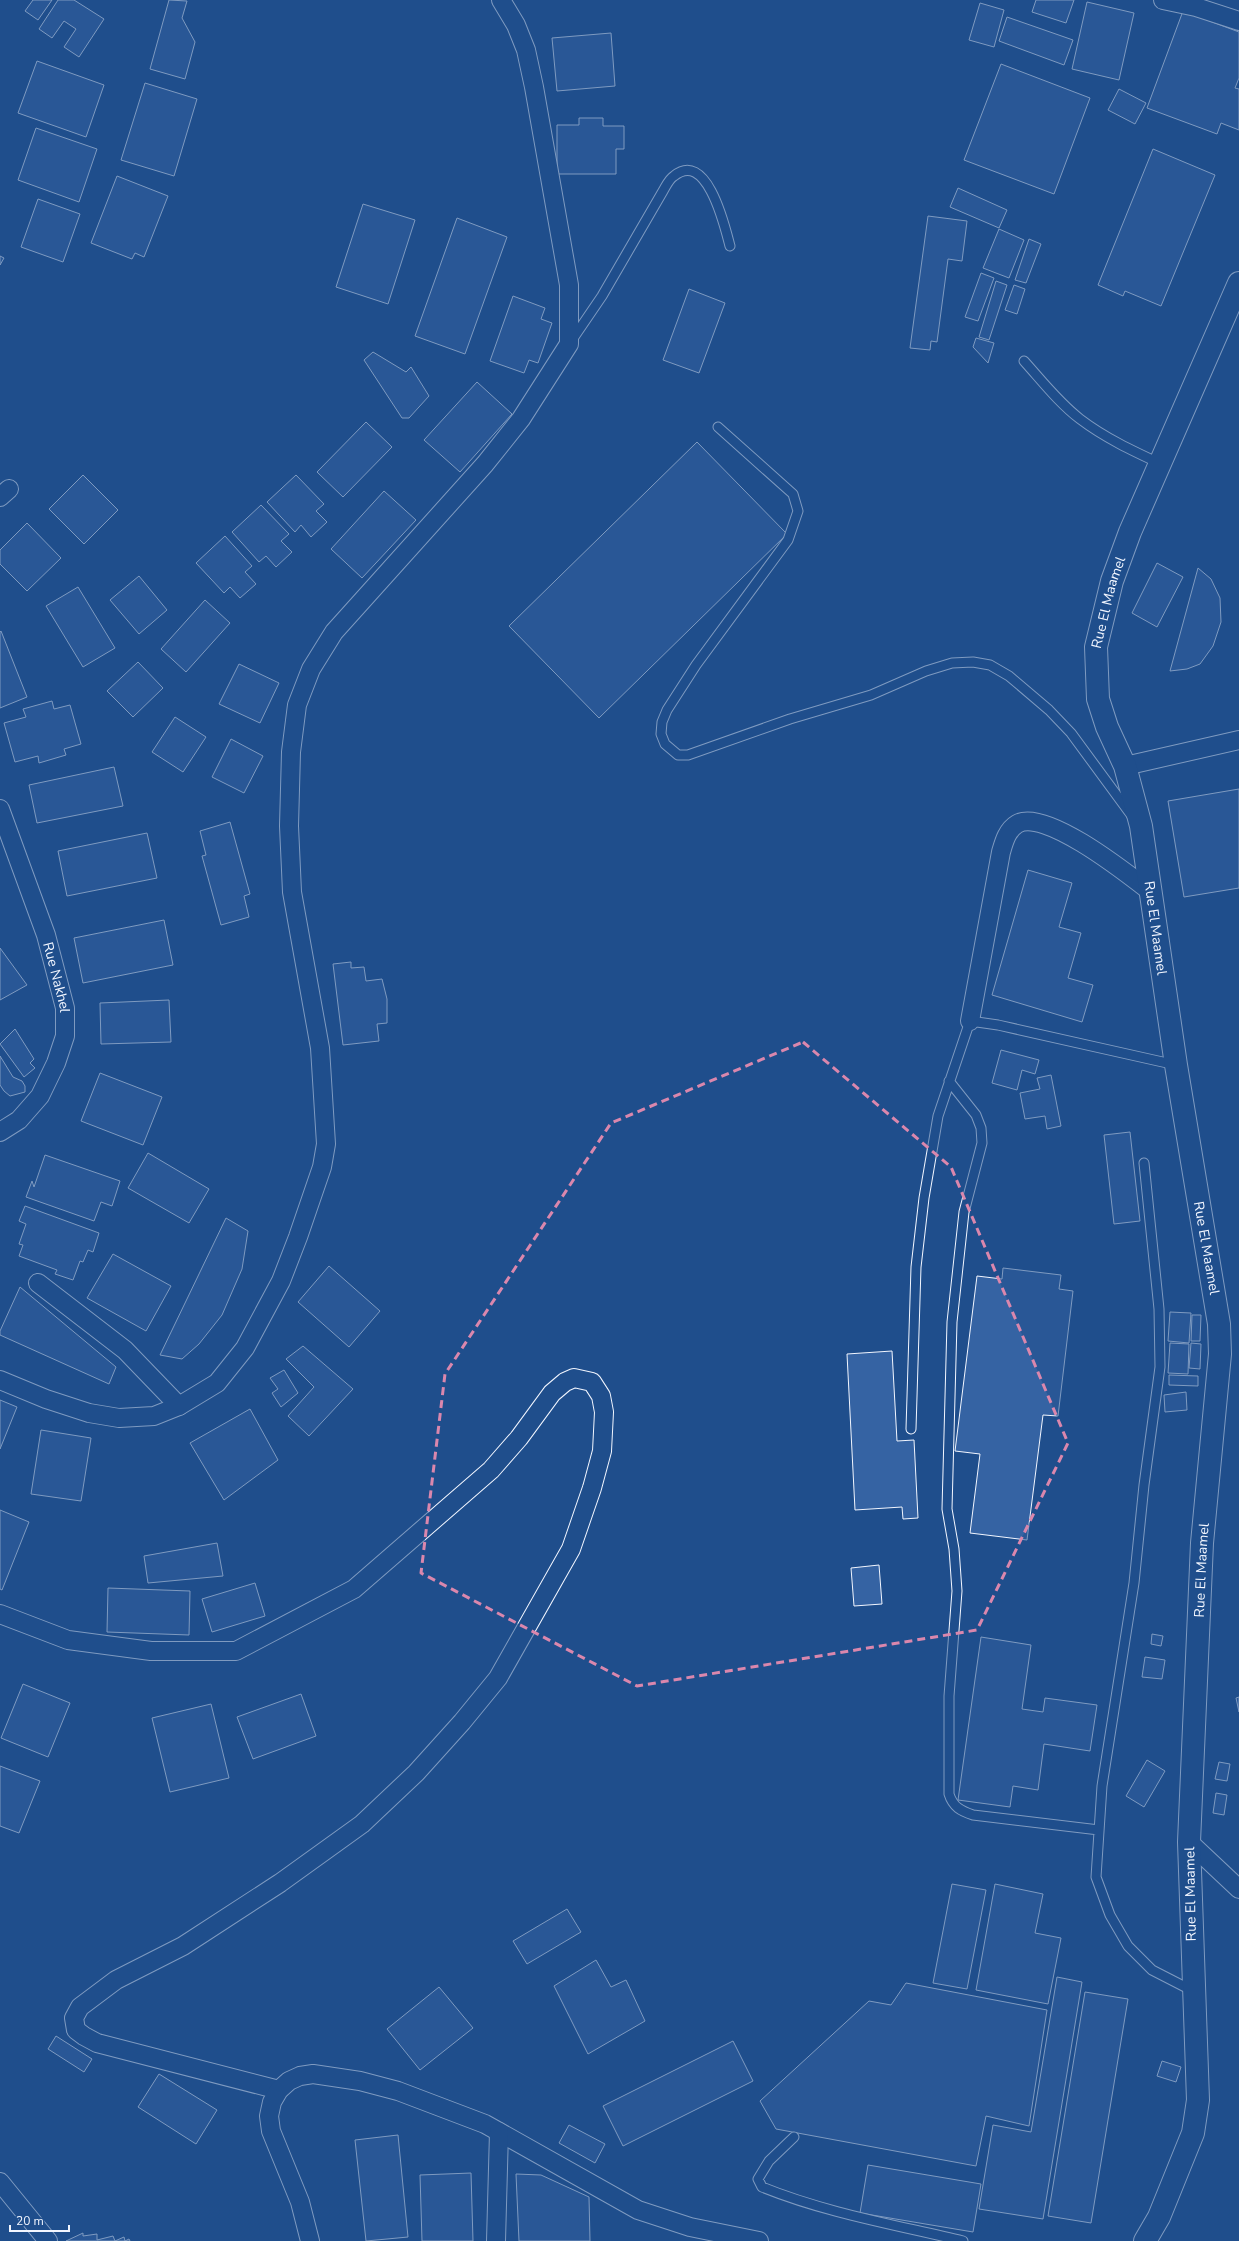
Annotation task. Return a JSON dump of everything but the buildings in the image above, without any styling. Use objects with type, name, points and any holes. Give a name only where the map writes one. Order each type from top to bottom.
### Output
[{"type":"street","points":[[0,1380],[46,1399],[89,1413],[119,1418],[154,1416],[179,1406],[217,1383],[245,1348],[281,1281],[298,1237],[322,1167],[326,1144],[320,1048],[292,892],[288,826],[291,752],[297,705],[308,676],[334,632],[485,464],[521,419],[569,344],[569,285],[534,87],[526,50],[519,31],[501,0]]},
{"type":"street","points":[[1163,0],[1196,7],[1239,21]]},
{"type":"street","name":"Rue El Maamel","points":[[1145,2241],[1159,2217],[1193,2133],[1198,2100],[1189,1842],[1202,1543],[1220,1339],[1217,1306],[1176,1065],[1140,826],[1125,766],[1107,727],[1098,699],[1096,647],[1112,581],[1130,532],[1239,283]]},
{"type":"street","points":[[1125,766],[1239,740]]},
{"type":"street","name":"Rue Nakhel","points":[[0,809],[46,935],[65,1008],[65,1036],[56,1063],[40,1096],[19,1120],[0,1132]]},
{"type":"street","points":[[970,1021],[1000,852],[1006,836],[1018,823],[1028,820],[1063,833],[1117,865],[1151,892]]},
{"type":"street","points":[[38,1283],[125,1350],[179,1406]]},
{"type":"street","points":[[0,1614],[68,1640],[151,1652],[236,1651],[354,1589],[419,1535],[491,1470],[519,1438],[552,1393],[564,1382],[574,1378],[592,1382],[601,1396],[604,1412],[602,1451],[588,1502],[571,1549],[498,1678],[462,1722],[416,1773],[362,1824],[280,1883],[183,1946],[116,1980],[80,2007],[74,2018],[76,2030],[97,2043],[280,2090]]},
{"type":"street","points":[[1189,1842],[1239,1889]]},
{"type":"street","points":[[310,2241],[300,2202],[271,2131],[269,2116],[272,2102],[280,2090],[289,2082],[300,2076],[313,2074],[360,2081],[398,2091],[485,2124],[638,2210],[690,2227],[759,2241]]},
{"type":"street","points":[[496,2241],[499,2132]]},
{"type":"street","points":[[0,2182],[48,2241]]},
{"type":"lane","points":[[569,344],[602,296],[662,191],[681,171],[690,172],[700,176],[708,185],[723,218],[730,246]]},
{"type":"lane","points":[[1024,361],[1048,389],[1079,419],[1116,443],[1161,464]]},
{"type":"lane","points":[[718,427],[793,494],[798,511],[788,540],[696,665],[667,710],[662,722],[661,734],[665,744],[670,750],[678,755],[688,754],[790,719],[871,695],[926,671],[952,663],[978,663],[990,665],[1008,676],[1049,710],[1070,733],[1140,826]]},
{"type":"lane","points":[[911,1429],[916,1267],[924,1198],[938,1116],[970,1021],[998,1025],[1176,1065]]},
{"type":"lane","points":[[949,1081],[976,1115],[982,1128],[982,1143],[964,1212],[952,1322],[947,1509],[954,1549],[957,1591],[949,1696],[949,1794],[952,1803],[960,1811],[973,1815],[1099,1830]]},
{"type":"lane","points":[[1144,1163],[1159,1309],[1160,1367],[1144,1485],[1134,1582],[1102,1786],[1096,1877],[1110,1915],[1128,1946],[1152,1970],[1193,1991]]},
{"type":"lane","points":[[794,2137],[762,2170],[758,2179],[762,2187],[787,2197],[872,2220],[963,2241]]},
{"type":"highlighted area","points":[[803,1042],[951,1167],[1068,1443],[977,1630],[637,1686],[421,1573],[445,1374],[611,1123]]}]
